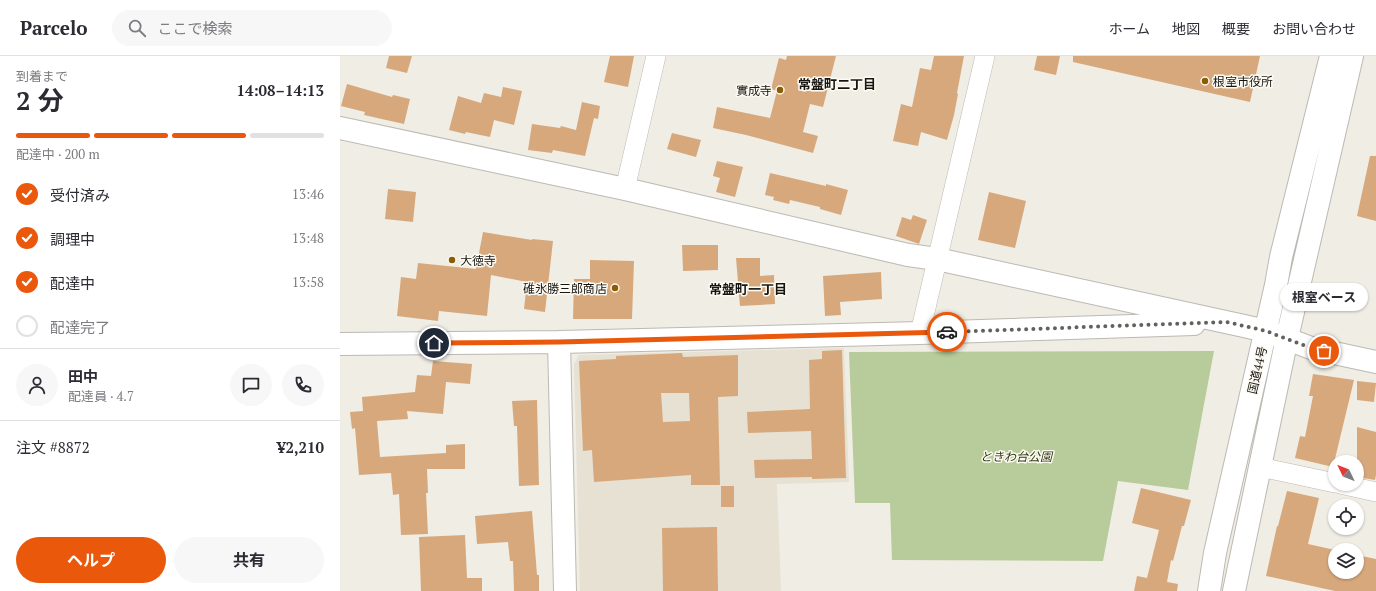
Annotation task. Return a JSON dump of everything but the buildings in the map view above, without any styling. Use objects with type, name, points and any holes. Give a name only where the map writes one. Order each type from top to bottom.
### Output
[{"type":"main road","name":"国道44号","points":[[1209,591],[1281,257],[1331,56]]},
{"type":"main road","name":"国道44号","points":[[1234,591],[1287,338],[1352,56]]},
{"type":"main road","points":[[340,128],[625,189],[908,255],[937,259],[1227,322],[1266,331],[1311,348],[1376,362]]},
{"type":"main road","points":[[340,344],[559,342],[920,333],[1227,322]]},
{"type":"main road","points":[[559,342],[565,591]]},
{"type":"street","points":[[625,189],[656,56]]},
{"type":"street","points":[[920,333],[985,56]]},
{"type":"street","points":[[1260,467],[1328,482]]},
{"type":"street","points":[[1364,489],[1376,492]]},
{"type":"shaded area","points":[[844,348],[849,482],[777,484],[781,591],[580,591],[574,364],[579,355]]},
{"type":"green space","name":"ときわ台公園","points":[[1214,351],[1188,490],[1118,481],[1103,561],[892,560],[890,503],[855,503],[849,352]]},
{"type":"way so far","points":[[947,332],[1227,322],[1266,331],[1311,348],[1324,351]]},
{"type":"place","name":"根室市役所","points":[[1205,81]]},
{"type":"place","name":"實成寺","points":[[780,90]]},
{"type":"place","name":"大徳寺","points":[[452,260]]},
{"type":"place","name":"碓氷勝三郎商店","points":[[615,288]]},
{"type":"place","name":"根室ベース","points":[[1324,351]]},
{"type":"district","name":"常盤町二丁目","points":[[837,84]]},
{"type":"district","name":"常盤町一丁目","points":[[748,289]]},
{"type":"route","points":[[434,343],[559,342],[947,332]]}]
